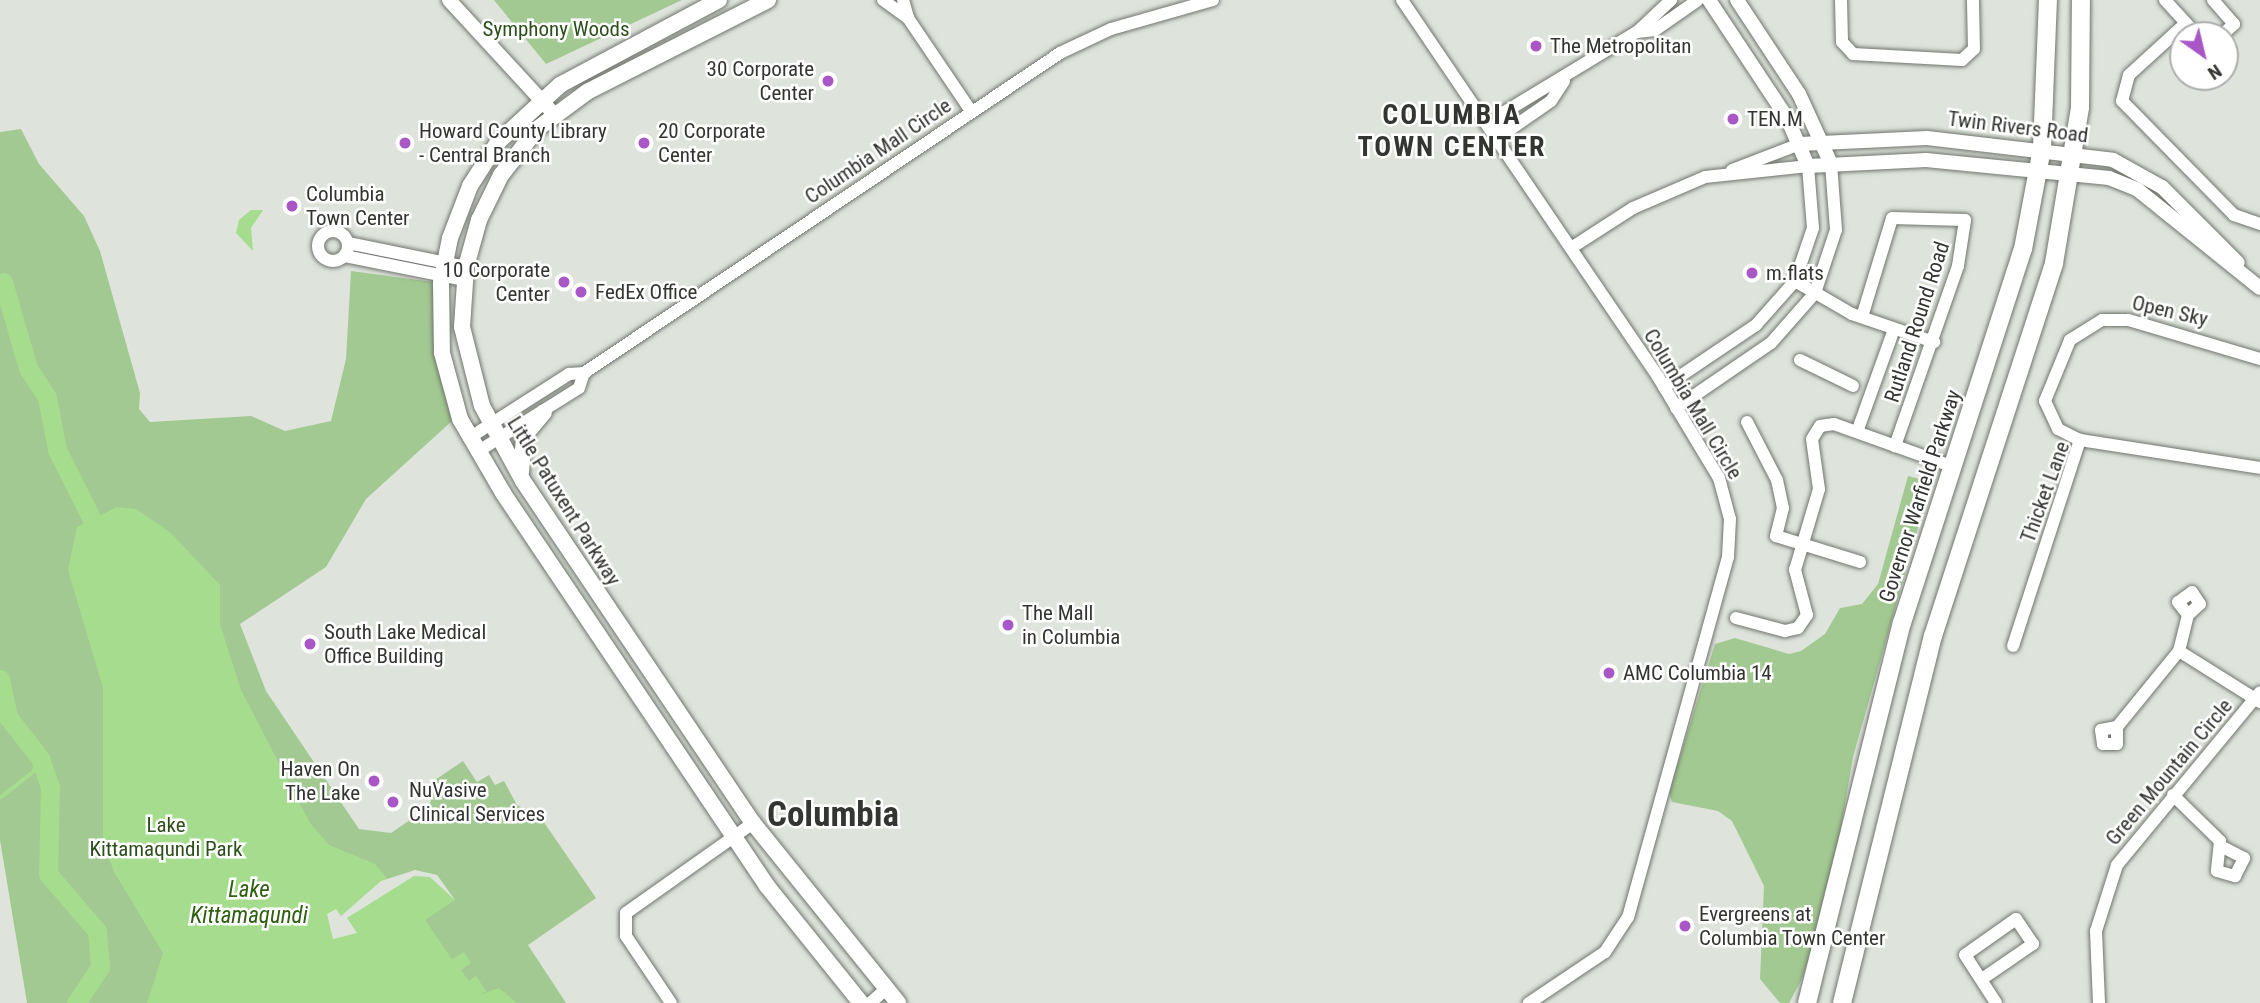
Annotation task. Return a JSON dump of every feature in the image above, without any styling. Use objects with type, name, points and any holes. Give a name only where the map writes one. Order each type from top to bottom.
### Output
[{"type":"main road","name":"Little Patuxent Parkway","points":[[719,0],[542,99],[484,163],[459,210],[442,270],[442,353],[473,445],[734,836],[861,1003]]},
{"type":"main road","name":"Little Patuxent Parkway","points":[[768,0],[554,114],[501,175],[465,274],[466,348],[490,425],[523,481],[753,823],[898,1003]]},
{"type":"main road","name":"Governor Warfield Parkway","points":[[1807,1003],[1902,623],[1951,466],[2013,288],[2042,148],[2048,0]]},
{"type":"main road","points":[[1842,1003],[1933,636],[2043,303],[2075,154],[2081,0]]},
{"type":"main road","points":[[523,481],[521,445],[544,412]]},
{"type":"street","points":[[449,0],[554,114]]},
{"type":"street","points":[[883,0],[908,18]]},
{"type":"street","points":[[903,0],[908,18],[971,111]]},
{"type":"street","name":"Columbia Mall Circle","points":[[473,445],[490,425],[569,374],[584,373],[971,111],[1085,39],[1213,0]]},
{"type":"street","name":"Columbia Mall Circle","points":[[1402,0],[1664,387],[1727,497],[1728,557],[1623,929],[1592,962],[1533,1002]]},
{"type":"street","points":[[1493,131],[1511,128],[1551,101],[1564,81],[1637,32],[1671,0]]},
{"type":"street","points":[[1637,32],[1655,30],[1698,0]]},
{"type":"street","points":[[1664,387],[1756,325],[1795,281],[1813,228],[1808,166],[1800,144],[1709,0]]},
{"type":"street","points":[[1676,408],[1771,343],[1815,293],[1836,230],[1831,164],[1824,142],[1737,0]]},
{"type":"street","points":[[1841,0],[1842,42],[1853,54],[1962,60],[1974,49],[1973,0]]},
{"type":"street","points":[[2165,0],[2184,21]]},
{"type":"street","points":[[2213,0],[2231,21]]},
{"type":"street","points":[[2169,39],[2129,75],[2122,101],[2234,215],[2260,224]]},
{"type":"street","name":"Twin Rivers Road","points":[[1571,248],[1671,189],[1800,144],[1927,138],[2042,148],[2113,160],[2150,178],[2259,285]]},
{"type":"street","name":"Twin Rivers Road","points":[[1731,170],[1926,160],[2039,169],[2126,183],[2259,285]]},
{"type":"street","name":"Rutland Round Road","points":[[1862,317],[1892,218],[1956,215],[1967,229],[1934,342],[1895,446]]},
{"type":"street","points":[[346,249],[465,274]]},
{"type":"street","points":[[1795,281],[1862,317],[1934,342]]},
{"type":"street","name":"Open Sky","points":[[2080,440],[2058,429],[2045,401],[2063,351],[2089,325],[2128,320],[2260,359]]},
{"type":"street","points":[[1857,432],[1894,329]]},
{"type":"street","points":[[1800,360],[1853,386]]},
{"type":"street","name":"Columbia Mall Circle","points":[[473,445],[499,440],[544,412],[579,388],[584,373]]},
{"type":"street","points":[[1747,422],[1777,480],[1783,508],[1776,536],[1860,562]]},
{"type":"street","points":[[1736,618],[1785,631],[1803,624],[1808,611],[1795,570],[1819,489],[1813,433],[1826,424],[1857,432],[1951,466]]},
{"type":"street","name":"Thicket Lane","points":[[2013,646],[2080,440],[2260,468]]},
{"type":"street","points":[[2117,727],[2179,651],[2188,615]]},
{"type":"street","points":[[2179,651],[2258,697]]},
{"type":"street","name":"Green Mountain Circle","points":[[2099,1003],[2096,931],[2107,884],[2173,795],[2258,697]]},
{"type":"street","points":[[2173,795],[2224,848]]},
{"type":"street","points":[[671,1003],[626,936],[626,913],[753,823]]},
{"type":"street","points":[[1982,979],[2034,944],[2017,919],[1965,955],[1996,1003]]},
{"type":"street","points":[[870,1003],[885,990]]},
{"type":"green space","name":"Symphony Woods","points":[[494,0],[682,0],[546,64]]},
{"type":"green space","name":"Lake Kittamaqundi Park","points":[[21,129],[39,164],[84,216],[100,251],[140,393],[139,409],[150,422],[251,416],[285,431],[331,421],[346,359],[351,271],[441,283],[452,421],[366,499],[326,567],[240,624],[266,691],[359,829],[391,833],[429,807],[432,796],[426,786],[463,761],[477,782],[489,775],[495,785],[504,781],[517,805],[541,818],[596,898],[528,945],[566,1003],[27,1003],[0,840],[0,132]]},
{"type":"green space","points":[[1908,476],[1931,482],[1853,757],[1829,898],[1802,979],[1789,1003],[1780,1003],[1760,979],[1764,886],[1732,821],[1718,811],[1672,802],[1669,792],[1715,644],[1735,638],[1789,654],[1801,651],[1825,634],[1840,608],[1862,604],[1878,584]]},
{"type":"water","points":[[251,210],[263,210],[251,228],[253,251],[236,233],[239,220]]},
{"type":"water","name":"Lake Kittamaqundi","points":[[117,507],[136,509],[170,532],[220,585],[220,624],[241,690],[310,823],[329,845],[375,864],[390,882],[415,870],[437,875],[455,900],[425,920],[452,959],[464,952],[471,963],[461,970],[469,981],[476,976],[486,991],[479,995],[499,988],[517,1003],[147,1003],[163,953],[114,872],[103,842],[103,688],[68,570],[77,527]]},
{"type":"pier","points":[[415,870],[437,875],[455,900],[430,877],[414,876],[347,918],[357,933],[333,939],[327,914],[336,909],[341,916],[381,881]]},
{"type":"waterway","points":[[3,282],[28,368],[47,397],[57,450],[102,539]]},
{"type":"waterway","points":[[0,679],[8,717],[40,758],[50,787],[48,874],[97,931],[100,967],[76,1003]]},
{"type":"waterway","points":[[0,798],[33,772],[40,758]]},
{"type":"place","name":"The Metropolitan","points":[[1536,46]]},
{"type":"place","name":"30 Corporate Center","points":[[828,81]]},
{"type":"place","name":"TEN.M","points":[[1733,119]]},
{"type":"place","name":"Howard County Library - Central Branch","points":[[405,143]]},
{"type":"place","name":"20 Corporate Center","points":[[644,143]]},
{"type":"place","name":"Columbia Town Center","points":[[292,206]]},
{"type":"place","name":"m.flats","points":[[1752,273]]},
{"type":"place","name":"10 Corporate Center","points":[[564,282]]},
{"type":"place","name":"FedEx Office","points":[[581,292]]},
{"type":"place","name":"The Mall in Columbia","points":[[1008,625]]},
{"type":"place","name":"South Lake Medical Office Building","points":[[310,644]]},
{"type":"place","name":"AMC Columbia 14","points":[[1609,673]]},
{"type":"place","name":"Haven On The Lake","points":[[374,781]]},
{"type":"place","name":"NuVasive Clinical Services","points":[[393,802]]},
{"type":"place","name":"Evergreens at Columbia Town Center","points":[[1685,926]]},
{"type":"district","name":"COLUMBIA TOWN CENTER","points":[[1452,131]]},
{"type":"district","name":"Columbia","points":[[833,815]]}]
